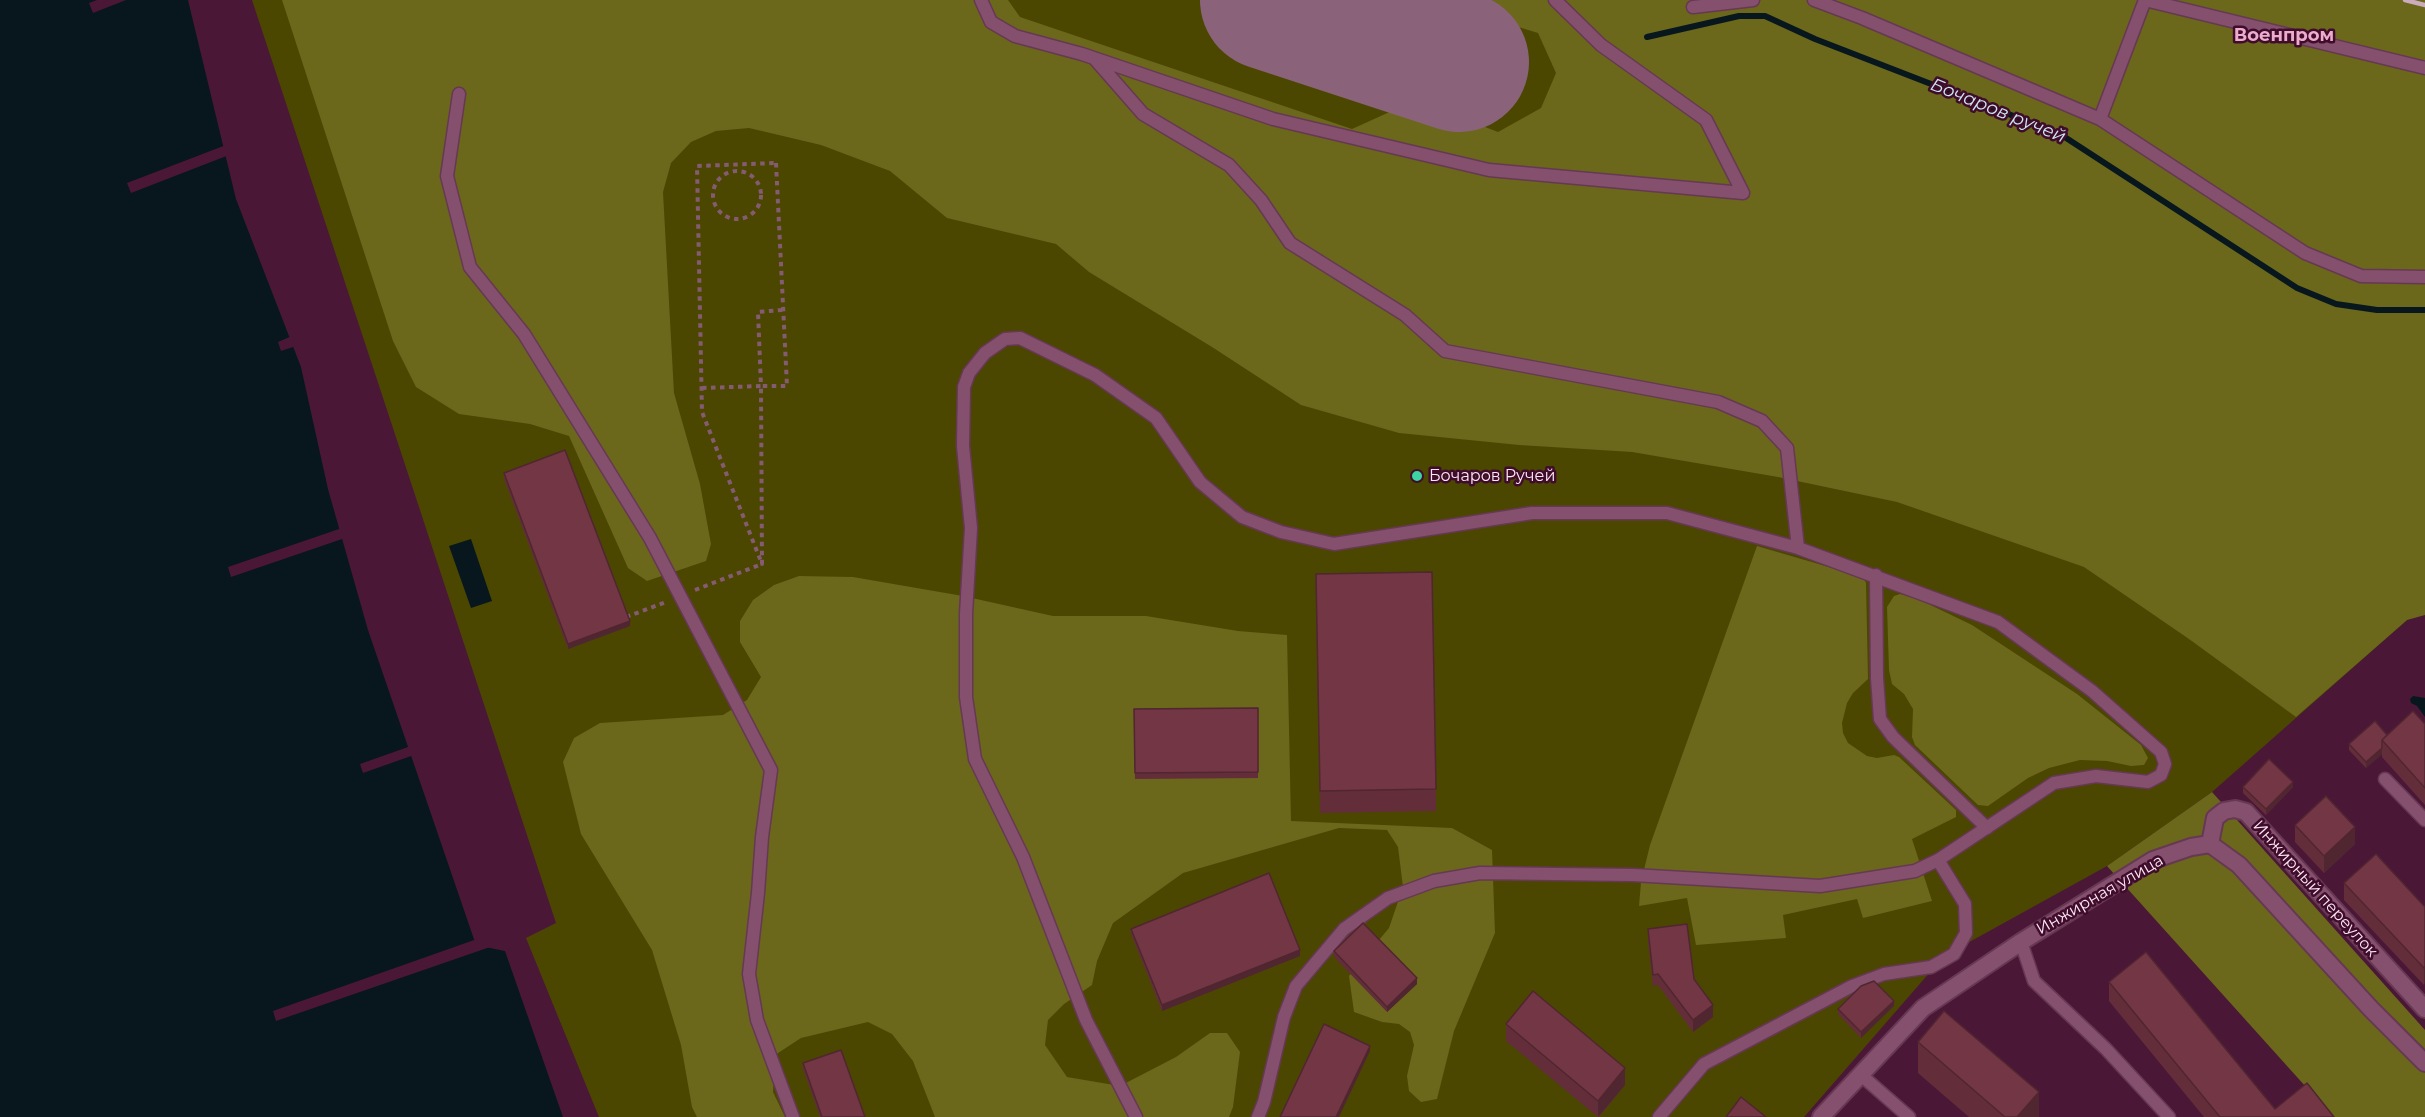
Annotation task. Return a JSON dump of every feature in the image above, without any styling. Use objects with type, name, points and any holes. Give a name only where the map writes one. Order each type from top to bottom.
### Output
[{"type":"street","name":"Инжирный переулок","points":[[2210,844],[2215,818],[2224,811],[2235,809],[2246,812],[2425,1009]]},
{"type":"street","name":"Инжирная улица","points":[[1821,1117],[1923,1008],[2020,942],[2153,860],[2191,847],[2210,844]]},
{"type":"street","points":[[2210,844],[2239,865],[2371,1009],[2425,1064]]},
{"type":"lane","points":[[981,0],[991,22],[1015,36],[1094,58],[1273,119],[1489,170],[1743,193],[1706,120],[1601,45],[1555,0]]},
{"type":"lane","points":[[1693,7],[1753,0]]},
{"type":"lane","points":[[1814,0],[1862,18],[2100,119],[2305,253],[2361,276],[2425,278]]},
{"type":"lane","points":[[2100,119],[2145,0],[2425,68]]},
{"type":"lane","points":[[1094,58],[1143,114],[1229,165],[1261,200],[1290,243],[1405,315],[1445,351],[1718,402],[1762,420],[1787,448],[1798,548]]},
{"type":"lane","points":[[459,94],[447,176],[470,267],[524,334],[650,538],[771,770],[749,974],[757,1020],[793,1117]]},
{"type":"lane","points":[[1136,1117],[1086,1020],[1023,857],[975,759],[966,697],[966,614],[971,528],[963,446],[964,387],[969,373],[985,353],[1005,339],[1020,338],[1095,375],[1156,418],[1200,482],[1242,517],[1281,532],[1334,544],[1532,513],[1667,513],[1798,548],[1998,622],[2092,691],[2161,752],[2165,764],[2161,775],[2148,782],[2096,776],[2054,783],[1938,860],[1915,871],[1820,886],[1633,875],[1480,873],[1434,881],[1388,898],[1344,929],[1296,986],[1284,1017],[1258,1117]]},
{"type":"lane","points":[[1876,575],[1877,678],[1880,719],[1893,737],[1987,828]]},
{"type":"lane","points":[[2385,779],[2425,820]]},
{"type":"lane","points":[[1659,1117],[1704,1064],[1852,986],[1884,974],[1930,967],[1954,954],[1966,933],[1965,904],[1938,860]]},
{"type":"lane","points":[[2020,942],[2034,981],[2106,1049],[2169,1117]]},
{"type":"lane","points":[[1861,1075],[1909,1117]]},
{"type":"path","points":[[702,388],[761,386],[787,386],[776,163],[737,167],[697,166],[702,412],[762,564],[761,386],[758,312],[782,310]]},
{"type":"path","points":[[737,167],[755,177],[762,195],[755,213],[737,220],[719,213],[711,195],[719,177],[737,167]]},
{"type":"shaded area","points":[[0,0],[188,0],[236,199],[301,367],[328,489],[368,630],[476,945],[505,951],[563,1117],[0,1117]]},
{"type":"shaded area","name":"Бочаров Ручей","points":[[252,0],[1647,0],[2407,620],[2212,792],[2107,866],[1944,956],[1804,1117],[599,1117],[526,938],[556,923]]},
{"type":"shaded area","points":[[282,0],[1008,0],[1020,17],[1352,129],[1416,100],[1498,132],[1541,108],[1556,73],[1538,33],[1453,7],[1449,0],[2425,0],[2425,615],[2407,620],[2296,717],[2189,639],[2084,567],[1897,502],[1778,477],[1632,452],[1519,445],[1399,433],[1301,405],[1212,347],[1089,272],[1056,244],[947,218],[890,171],[821,145],[749,128],[716,131],[691,142],[671,163],[663,192],[674,393],[700,484],[711,544],[706,561],[647,581],[628,568],[569,436],[530,424],[459,414],[416,387],[393,341]]},
{"type":"shaded area","points":[[471,539],[492,601],[471,608],[449,546]]},
{"type":"shaded area","points":[[1757,546],[1863,577],[1866,583],[1868,679],[1853,693],[1847,703],[1842,723],[1843,733],[1848,743],[1867,756],[1877,758],[1894,755],[1899,757],[1956,810],[1956,817],[1912,839],[1932,901],[1863,918],[1857,899],[1783,915],[1786,938],[1696,945],[1687,898],[1639,906],[1641,882],[1650,845]]},
{"type":"shaded area","points":[[799,576],[853,577],[963,596],[1053,616],[1146,616],[1238,631],[1287,635],[1291,821],[1452,828],[1492,850],[1495,933],[1454,1031],[1437,1099],[1421,1102],[1409,1091],[1407,1076],[1414,1045],[1410,1032],[1399,1024],[1382,1022],[1354,1012],[1349,976],[1389,928],[1403,887],[1398,847],[1387,830],[1339,828],[1183,873],[1113,923],[1097,961],[1092,985],[1064,1004],[1048,1020],[1045,1045],[1067,1077],[1120,1086],[1176,1057],[1210,1033],[1227,1033],[1240,1052],[1233,1107],[1229,1117],[935,1117],[913,1061],[892,1034],[868,1022],[801,1038],[775,1055],[773,1092],[785,1117],[697,1117],[692,1107],[681,1045],[652,950],[581,834],[563,762],[574,738],[600,723],[723,715],[747,700],[761,677],[740,642],[740,621],[753,600],[774,585]]},
{"type":"shaded area","points":[[1900,594],[1916,598],[1972,625],[2077,694],[2141,745],[2148,758],[2144,765],[2131,766],[2107,761],[2080,760],[2049,768],[2028,778],[1988,806],[1978,805],[1915,745],[1912,737],[1913,709],[1904,694],[1892,684],[1889,670],[1887,607],[1894,596]]},
{"type":"shaded area","points":[[2413,696],[2425,698],[2425,717],[2417,706],[2411,703],[2410,699]]},
{"type":"shaded area","points":[[2212,792],[2425,1030],[2425,1117],[2333,1117],[2107,866]]},
{"type":"pier","points":[[97,0],[126,0],[93,13],[89,3]]},
{"type":"pier","points":[[226,145],[229,155],[131,193],[127,183]]},
{"type":"pier","points":[[292,336],[296,346],[281,351],[278,342]]},
{"type":"pier","points":[[342,528],[345,538],[231,577],[228,567]]},
{"type":"pier","points":[[411,746],[414,755],[363,773],[360,764]]},
{"type":"pier","points":[[477,939],[478,943],[493,946],[276,1021],[273,1011]]},
{"type":"building","points":[[565,450],[630,621],[568,644],[504,473]]},
{"type":"building","points":[[1432,572],[1436,789],[1320,791],[1316,574]]},
{"type":"building","points":[[1258,708],[1258,772],[1135,773],[1134,709]]},
{"type":"building","points":[[2413,711],[2425,724],[2425,788],[2382,740]]},
{"type":"building","points":[[2375,721],[2387,735],[2382,740],[2382,748],[2366,762],[2349,744]]},
{"type":"building","points":[[2269,759],[2293,782],[2266,809],[2243,787]]},
{"type":"building","points":[[2326,796],[2355,827],[2324,856],[2295,825]]},
{"type":"building","points":[[2376,854],[2425,907],[2424,968],[2344,883]]},
{"type":"building","points":[[1269,873],[1300,950],[1162,1005],[1131,929]]},
{"type":"building","points":[[1363,923],[1417,978],[1387,1007],[1334,951]]},
{"type":"building","points":[[1687,924],[1694,979],[1713,1005],[1693,1020],[1658,974],[1653,975],[1648,929]]},
{"type":"building","points":[[2146,952],[2275,1109],[2307,1083],[2334,1117],[2220,1117],[2109,982]]},
{"type":"building","points":[[1874,981],[1894,1001],[1861,1032],[1838,1009],[1861,986]]},
{"type":"building","points":[[1533,991],[1625,1068],[1598,1101],[1506,1024]]},
{"type":"building","points":[[1944,1011],[2039,1092],[2017,1117],[2005,1117],[1918,1042]]},
{"type":"building","points":[[1324,1024],[1370,1046],[1336,1117],[1280,1117]]},
{"type":"building","points":[[841,1050],[865,1117],[822,1117],[803,1063]]},
{"type":"building","points":[[1741,1097],[1766,1117],[1726,1117]]},
{"type":"waterway","name":"Бочаров ручей","points":[[1647,37],[1739,16],[1765,16],[1815,39],[2060,134],[2297,288],[2336,304],[2377,310],[2425,310]]},
{"type":"runway","points":[[1270,0],[1459,62]]},
{"type":"railway","points":[[2405,0],[2425,5]]},
{"type":"place","name":"Бочаров Ручей","points":[[1417,476]]},
{"type":"district","name":"Военпром","points":[[2284,36]]}]
